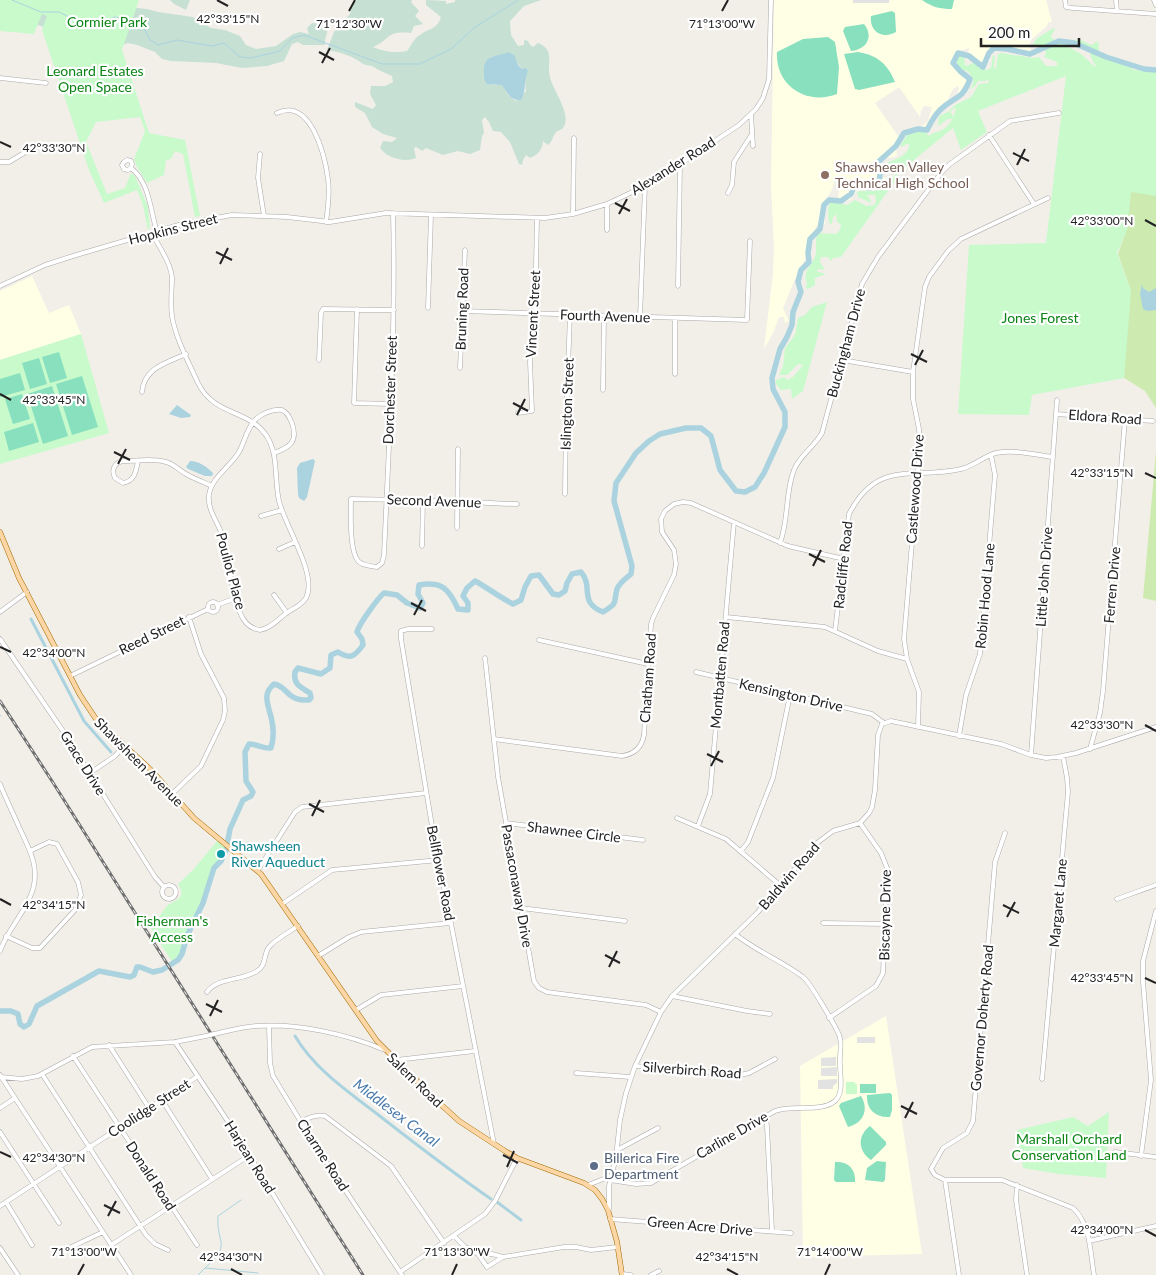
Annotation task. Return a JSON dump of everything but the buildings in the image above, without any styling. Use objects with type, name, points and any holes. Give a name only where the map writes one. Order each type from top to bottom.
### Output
[{"type":"main road","name":"Shawsheen Avenue","points":[[0,532],[12,563],[70,676],[93,716],[144,763],[194,818],[227,844]]},
{"type":"main road","name":"Salem Road","points":[[227,844],[258,870],[356,1010],[394,1060],[447,1110],[494,1144],[517,1158],[588,1185],[602,1199],[618,1246],[622,1275]]},
{"type":"street","name":"Alexander Road","points":[[382,214],[537,218],[574,214],[607,204],[645,186],[732,130],[751,115],[763,98],[769,79],[771,0]]},
{"type":"street","points":[[1065,0],[1066,7],[1156,14]]},
{"type":"street","points":[[1116,0],[1117,11]]},
{"type":"street","points":[[1154,0],[1156,5]]},
{"type":"street","points":[[0,78],[46,83]]},
{"type":"street","points":[[276,113],[287,110],[300,114],[316,133],[328,180],[329,194],[326,222]]},
{"type":"street","name":"Buckingham Drive","points":[[780,543],[786,520],[793,472],[795,466],[815,445],[822,433],[862,284],[871,267],[945,169],[989,135],[1010,122],[1059,113]]},
{"type":"street","points":[[751,115],[752,146]]},
{"type":"street","points":[[728,193],[732,185],[734,162],[752,134]]},
{"type":"street","points":[[989,135],[1034,204]]},
{"type":"street","points":[[574,138],[574,214]]},
{"type":"street","points":[[0,162],[10,162],[24,153]]},
{"type":"street","points":[[260,154],[258,178],[264,216]]},
{"type":"street","points":[[678,286],[680,164]]},
{"type":"street","points":[[131,168],[143,183],[151,207],[154,232],[170,268],[172,316],[201,388],[207,398],[218,406],[253,422]]},
{"type":"street","points":[[640,317],[645,186]]},
{"type":"street","name":"Castlewood Drive","points":[[918,727],[919,692],[907,658],[904,632],[920,436],[913,399],[913,372],[925,287],[938,263],[961,239],[1048,198]]},
{"type":"street","points":[[607,204],[607,230]]},
{"type":"street","name":"Hopkins Street","points":[[0,286],[56,262],[190,222],[223,216],[264,216],[293,217],[326,222],[382,214]]},
{"type":"street","name":"Dorchester Street","points":[[380,565],[384,555],[394,310],[393,214]]},
{"type":"street","points":[[428,308],[431,215]]},
{"type":"street","name":"Vincent Street","points":[[518,413],[532,411],[530,362],[535,314],[537,218]]},
{"type":"street","name":"Fourth Avenue","points":[[463,311],[747,320],[750,241]]},
{"type":"street","name":"Bruning Road","points":[[460,368],[465,250]]},
{"type":"street","points":[[357,309],[354,403],[390,404]]},
{"type":"street","points":[[320,360],[322,310],[394,310]]},
{"type":"street","name":"Islington Street","points":[[565,494],[570,314]]},
{"type":"street","points":[[603,390],[604,316]]},
{"type":"street","points":[[675,318],[675,374]]},
{"type":"street","points":[[142,392],[144,381],[151,371],[186,354]]},
{"type":"street","points":[[842,360],[913,372]]},
{"type":"street","name":"Little John Drive","points":[[1031,754],[1057,400]]},
{"type":"street","points":[[138,461],[135,474],[131,480],[123,483],[116,480],[113,471],[117,463],[123,461],[138,461],[166,462],[185,474],[212,486],[236,456],[253,422],[275,410],[284,410],[288,414],[294,430],[294,439],[286,447],[274,453]]},
{"type":"street","name":"Eldora Road","points":[[1056,414],[1153,421]]},
{"type":"street","name":"Ferren Drive","points":[[1090,749],[1100,713],[1103,691],[1125,419]]},
{"type":"street","name":"Pouliot Place","points":[[212,486],[209,506],[224,542],[236,598],[244,620],[256,629],[263,630],[269,628],[304,601],[309,589],[308,575],[282,510],[276,483],[274,453],[265,434],[253,422]]},
{"type":"street","points":[[457,528],[458,449]]},
{"type":"street","name":"Radcliffe Road","points":[[835,631],[848,514],[858,500],[875,483],[886,476],[961,469],[991,455],[1003,452],[1053,457]]},
{"type":"street","name":"Robin Hood Lane","points":[[959,736],[966,695],[980,654],[995,475],[991,455]]},
{"type":"street","name":"Second Avenue","points":[[380,565],[377,567],[369,566],[359,562],[355,555],[352,541],[351,499],[517,504]]},
{"type":"street","points":[[422,546],[423,501]]},
{"type":"street","name":"Chatham Road","points":[[494,739],[618,756],[633,753],[638,748],[643,739],[653,618],[672,579],[676,564],[675,553],[661,528],[661,519],[665,512],[674,504],[687,502],[780,543],[844,559]]},
{"type":"street","points":[[261,516],[282,510]]},
{"type":"street","name":"Montbatten Road","points":[[698,826],[710,794],[734,522]]},
{"type":"street","points":[[279,549],[295,542]]},
{"type":"street","points":[[0,612],[27,592]]},
{"type":"street","points":[[274,595],[287,613]]},
{"type":"street","name":"Reed Street","points":[[70,676],[189,617],[208,609],[214,612],[217,610],[217,606],[236,598]]},
{"type":"street","points":[[726,616],[814,625],[835,631],[878,651],[907,658]]},
{"type":"street","points":[[172,794],[201,766],[225,713],[224,698],[201,654],[189,617]]},
{"type":"street","name":"Bellflower Road","points":[[432,629],[408,629],[401,631],[402,649],[450,923],[494,1144]]},
{"type":"street","name":"Grace Drive","points":[[0,639],[36,690],[155,877],[164,887]]},
{"type":"street","points":[[539,640],[648,664]]},
{"type":"street","name":"Passaconaway Drive","points":[[485,658],[498,777],[534,981],[539,988],[547,992],[646,1005],[661,1012]]},
{"type":"street","name":"Kensington Drive","points":[[696,672],[872,714],[884,723]]},
{"type":"street","points":[[741,851],[748,842],[773,778],[790,694]]},
{"type":"street","points":[[860,822],[872,807],[876,783],[878,736],[880,727],[884,723],[891,721],[1001,744],[1046,758],[1090,749],[1156,727]]},
{"type":"street","points":[[90,773],[114,757],[124,746]]},
{"type":"street","name":"Margaret Lane","points":[[1042,1079],[1068,792],[1063,756]]},
{"type":"street","points":[[0,784],[30,851],[35,869],[34,888],[0,950]]},
{"type":"street","points":[[258,870],[295,812],[302,807],[426,793]]},
{"type":"street","points":[[677,818],[726,839],[781,886]]},
{"type":"street","name":"Baldwin Road","points":[[610,1218],[608,1199],[617,1150],[620,1120],[630,1077],[661,1012],[672,996],[736,934],[781,886],[812,848],[836,829],[860,822]]},
{"type":"street","name":"Biscayne Drive","points":[[829,1018],[872,989],[882,978],[884,967],[887,873],[881,853],[860,822]]},
{"type":"street","name":"Shawnee Circle","points":[[506,823],[643,840]]},
{"type":"street","name":"Governor Doherty Road","points":[[945,1180],[932,1172],[931,1166],[944,1148],[967,1132],[973,1121],[995,862],[1005,833]]},
{"type":"street","points":[[6,936],[29,947],[40,948],[74,910],[80,898],[80,886],[57,844],[49,842],[30,851]]},
{"type":"street","points":[[282,904],[332,870],[439,860]]},
{"type":"street","points":[[1117,899],[1156,885]]},
{"type":"street","points":[[521,908],[625,921]]},
{"type":"street","points":[[1141,1156],[1151,1080],[1143,965],[1156,912]]},
{"type":"street","points":[[318,956],[348,937],[361,932],[450,923]]},
{"type":"street","points":[[823,923],[885,924]]},
{"type":"street","points":[[207,992],[214,985],[250,975],[260,969],[263,966],[266,952],[271,945],[298,926]]},
{"type":"street","name":"Carline Drive","points":[[611,1178],[641,1184],[653,1182],[765,1116],[782,1108],[830,1104],[840,1094],[840,1038],[806,979],[736,934]]},
{"type":"street","points":[[356,1010],[381,996],[463,986]]},
{"type":"street","points":[[672,996],[770,1014]]},
{"type":"street","name":"Charme Road","points":[[269,1026],[270,1063],[273,1076],[301,1122],[401,1273]]},
{"type":"street","points":[[1,1076],[26,1079],[42,1074],[92,1046],[175,1042],[248,1027],[302,1028],[332,1034],[385,1050]]},
{"type":"street","name":"Harjean Road","points":[[175,1042],[250,1155],[322,1275]]},
{"type":"street","points":[[109,1045],[149,1108]]},
{"type":"street","points":[[394,1060],[475,1051]]},
{"type":"street","name":"Donald Road","points":[[73,1056],[196,1246]]},
{"type":"street","name":"Silverbirch Road","points":[[635,1066],[741,1075],[749,1073],[775,1059]]},
{"type":"street","points":[[576,1073],[630,1077]]},
{"type":"street","points":[[42,1074],[150,1240],[168,1250]]},
{"type":"street","points":[[1,1076],[131,1275]]},
{"type":"street","name":"Coolidge Street","points":[[0,1206],[198,1076]]},
{"type":"street","points":[[0,1108],[15,1098]]},
{"type":"street","points":[[162,1100],[212,1179]]},
{"type":"street","points":[[301,1122],[317,1115],[325,1116],[386,1162],[402,1180],[444,1243]]},
{"type":"street","points":[[765,1116],[772,1231]]},
{"type":"street","points":[[617,1150],[658,1128]]},
{"type":"street","points":[[0,1132],[59,1223]]},
{"type":"street","points":[[1115,1152],[1156,1157]]},
{"type":"street","points":[[111,1244],[250,1155]]},
{"type":"street","points":[[401,1273],[477,1220],[492,1206],[517,1158]]},
{"type":"street","points":[[588,1185],[611,1178]]},
{"type":"street","points":[[959,1275],[945,1180],[997,1179],[1017,1185],[1073,1208],[1084,1221],[1094,1275]]},
{"type":"street","points":[[1017,1185],[1016,1200],[1027,1275]]},
{"type":"street","points":[[6,1202],[32,1245]]},
{"type":"street","name":"Green Acre Drive","points":[[610,1218],[790,1233]]},
{"type":"street","points":[[1089,1241],[1156,1226]]},
{"type":"street","points":[[67,1248],[103,1232]]},
{"type":"street","points":[[454,1236],[465,1247],[478,1254],[492,1254],[503,1257]]},
{"type":"street","points":[[478,1254],[487,1267],[503,1257],[564,1247],[591,1250],[618,1246]]},
{"type":"street","points":[[0,1248],[18,1275]]},
{"type":"street","points":[[651,1275],[659,1271]]},
{"type":"street","points":[[622,1275],[631,1275]]},
{"type":"shaded area","name":"Shawsheen Valley Technical High School","points":[[774,0],[1046,0],[1052,22],[1048,22],[1047,26],[1032,39],[1029,44],[1030,53],[1020,51],[1019,49],[1006,51],[1009,46],[996,46],[989,51],[990,60],[985,66],[973,59],[967,60],[969,48],[959,51],[955,56],[956,71],[967,75],[971,85],[966,84],[963,96],[947,106],[957,95],[959,87],[953,89],[946,103],[935,115],[934,123],[931,126],[921,127],[928,121],[932,107],[924,106],[920,117],[899,87],[875,103],[900,139],[896,147],[897,156],[888,158],[889,151],[887,151],[875,169],[882,177],[886,178],[885,180],[877,186],[859,188],[850,200],[843,201],[838,197],[840,186],[835,179],[832,190],[824,203],[825,224],[822,226],[819,223],[816,227],[805,260],[783,308],[789,321],[785,323],[784,317],[779,317],[764,349],[773,273],[774,247],[771,186]]},
{"type":"shaded area","points":[[853,0],[889,0],[889,3],[853,3]]},
{"type":"shaded area","points":[[32,276],[49,313],[69,305],[81,334],[0,360],[0,291]]},
{"type":"shaded area","points":[[886,1016],[922,1254],[803,1257],[800,1066]]},
{"type":"shaded area","points":[[857,1037],[875,1037],[875,1043],[857,1043]]},
{"type":"shaded area","points":[[836,1057],[836,1066],[821,1066],[821,1058]]},
{"type":"shaded area","points":[[837,1067],[837,1076],[821,1076],[821,1068]]},
{"type":"shaded area","points":[[837,1079],[833,1089],[818,1089],[818,1080]]},
{"type":"green space","name":"Cormier Park","points":[[0,0],[55,0],[147,9],[193,17],[211,28],[225,30],[240,36],[246,45],[256,49],[276,46],[293,34],[300,32],[309,34],[307,28],[312,23],[320,24],[327,28],[327,33],[325,45],[303,45],[298,42],[292,44],[284,61],[267,66],[242,68],[216,63],[171,61],[162,59],[155,52],[137,45],[128,43],[122,45],[52,30],[35,24]]},
{"type":"green space","name":"Leonard Estates Open Space","points":[[0,0],[139,0],[122,50],[149,133],[185,140],[200,216],[195,217],[183,154],[175,151],[171,159],[166,160],[164,175],[147,183],[137,167],[134,159],[145,131],[140,117],[96,122],[86,142],[107,194],[125,188],[131,173],[135,176],[148,207],[150,228],[148,230],[143,205],[137,190],[104,203],[89,170],[42,30],[47,16],[42,14],[34,34],[0,31]]},
{"type":"green space","points":[[170,0],[190,0],[186,10]]},
{"type":"green space","points":[[357,0],[412,0],[411,2],[419,11],[415,16],[423,24],[414,26],[411,33],[393,34],[373,47],[399,52],[407,51],[416,38],[435,27],[439,21],[441,17],[426,5],[426,0],[446,1],[446,4],[455,2],[455,0],[541,0],[524,6],[510,21],[511,35],[518,46],[524,45],[524,40],[528,41],[533,47],[538,43],[547,49],[549,53],[550,77],[564,109],[565,123],[563,128],[556,132],[548,145],[543,141],[540,151],[536,155],[530,158],[526,155],[522,165],[519,164],[510,142],[501,132],[493,131],[485,117],[482,120],[484,133],[480,150],[470,154],[458,151],[443,155],[426,148],[422,151],[416,147],[414,148],[416,158],[401,160],[391,157],[380,148],[383,141],[392,142],[397,138],[383,134],[372,127],[365,113],[355,107],[355,102],[373,109],[376,105],[370,94],[371,86],[385,86],[393,82],[392,76],[346,55],[327,50],[334,32],[350,14],[352,5]],"holes":[[[508,53],[513,55],[523,71],[526,91],[516,101],[508,95],[502,84],[493,85],[490,57]]]},
{"type":"green space","points":[[922,0],[954,0],[952,9],[944,9]]},
{"type":"green space","points":[[892,11],[895,13],[896,32],[886,35],[874,30],[871,16]]},
{"type":"green space","points":[[864,24],[868,33],[867,42],[861,48],[851,51],[843,31],[845,27]]},
{"type":"green space","name":"Jones Forest","points":[[1054,28],[1052,38],[1081,54],[1095,67],[1089,50],[1075,40],[1078,39],[1091,45],[1098,41],[1099,51],[1113,60],[1127,64],[1134,70],[1156,72],[1156,196],[1131,192],[1127,230],[1117,253],[1131,291],[1124,378],[1032,395],[1029,415],[958,414],[969,245],[1046,243],[1066,76],[978,111],[987,132],[961,150],[953,128],[898,173],[895,181],[841,257],[833,258],[831,261],[828,257],[821,257],[820,262],[825,270],[819,269],[816,271],[826,274],[815,278],[815,285],[808,289],[806,288],[806,273],[815,257],[818,233],[836,234],[840,230],[841,224],[837,222],[836,214],[833,217],[832,224],[829,223],[828,210],[830,202],[834,201],[847,205],[855,200],[867,206],[874,205],[876,202],[875,195],[867,195],[871,203],[858,197],[857,192],[878,190],[895,176],[902,163],[885,170],[883,173],[879,167],[906,153],[909,144],[900,146],[907,135],[912,131],[916,133],[918,131],[925,132],[929,136],[940,131],[952,119],[948,119],[938,126],[939,116],[971,97],[979,84],[988,83],[989,79],[978,81],[969,90],[973,83],[973,78],[967,71],[959,69],[956,60],[958,56],[964,54],[965,66],[974,63],[986,70],[991,68],[993,55],[995,57],[994,67],[996,69],[998,54],[1001,53],[1033,58],[1039,57],[1046,66],[1056,66],[1058,64],[1055,61],[1044,57],[1045,50],[1040,46],[1032,46],[1037,38]],"holes":[[[956,108],[952,119],[953,115],[950,112]]]},
{"type":"green space","points":[[828,37],[835,42],[839,67],[837,94],[825,97],[804,95],[787,83],[781,74],[777,52],[803,39]]},
{"type":"green space","points":[[858,52],[871,55],[881,61],[889,70],[895,82],[859,90],[855,89],[844,54]]},
{"type":"green space","points":[[1130,191],[1156,195],[1156,408],[1145,391],[1124,378],[1127,298],[1131,291],[1118,254],[1124,237]]},
{"type":"green space","points":[[827,302],[803,391],[792,399],[791,389],[781,390],[776,384],[776,380],[784,377],[787,380],[793,377],[803,365],[798,364],[787,375],[779,375],[783,366],[785,348],[795,335],[798,318],[805,315],[812,307]]},
{"type":"green space","points":[[81,334],[109,433],[0,464],[0,360]]},
{"type":"green space","points":[[59,352],[67,378],[50,383],[42,357]]},
{"type":"green space","points":[[39,358],[47,384],[30,389],[22,363]]},
{"type":"green space","points":[[20,373],[25,390],[0,397],[0,379]]},
{"type":"green space","points":[[82,376],[98,427],[72,435],[56,384]]},
{"type":"green space","points":[[52,386],[68,436],[43,444],[27,394]]},
{"type":"green space","points":[[22,394],[30,419],[13,424],[5,399]]},
{"type":"green space","points":[[33,423],[39,442],[9,451],[4,432]]},
{"type":"green space","points":[[1156,451],[1156,601],[1143,598]]},
{"type":"green space","name":"Fisherman's Access","points":[[217,841],[226,850],[221,861],[214,868],[203,903],[187,936],[182,954],[173,963],[151,929],[166,907],[181,896],[178,884],[193,870]]},
{"type":"green space","points":[[846,1082],[854,1082],[857,1085],[857,1094],[846,1094]]},
{"type":"green space","points":[[860,1084],[876,1084],[876,1093],[860,1093]]},
{"type":"green space","points":[[890,1093],[892,1095],[892,1110],[890,1117],[880,1116],[872,1112],[868,1104],[867,1095]]},
{"type":"green space","points":[[861,1096],[865,1106],[864,1115],[858,1122],[848,1127],[839,1106],[841,1103]]},
{"type":"green space","name":"Marshall Orchard Conservation Land","points":[[1109,1112],[1106,1178],[1059,1174],[1023,1168],[1017,1130],[1073,1117],[1088,1126]]},
{"type":"green space","points":[[870,1126],[886,1142],[886,1145],[871,1160],[864,1152],[861,1143],[863,1134]]},
{"type":"green space","points":[[877,1161],[886,1162],[885,1180],[883,1182],[865,1180],[867,1168]]},
{"type":"green space","points":[[835,1162],[847,1164],[853,1170],[855,1182],[836,1182],[834,1180]]},
{"type":"water","points":[[508,52],[514,55],[522,69],[526,68],[528,71],[521,100],[511,98],[502,85],[487,84],[484,79],[484,67],[487,60]]},
{"type":"water","points":[[1142,284],[1143,288],[1149,292],[1156,288],[1156,310],[1148,311],[1143,309],[1140,294]]},
{"type":"water","points":[[177,405],[191,415],[190,417],[181,418],[169,414]]},
{"type":"water","points":[[313,459],[315,461],[307,497],[304,501],[299,498],[298,494],[297,468],[300,463]]},
{"type":"water","points":[[190,461],[197,462],[205,467],[213,473],[212,476],[205,476],[188,469],[186,467]]},
{"type":"waterway","points":[[12,0],[41,12],[59,12],[75,20],[103,23],[114,17],[141,21],[149,39],[158,45],[177,40],[212,46],[224,43],[240,57],[251,58],[280,51],[292,38],[304,35],[382,64],[420,64],[451,49],[474,28],[518,0]]},
{"type":"waterway","points":[[0,1011],[11,1011],[18,1014],[20,1024],[24,1027],[29,1024],[37,1006],[99,971],[130,977],[134,975],[137,967],[153,972],[162,970],[178,960],[203,903],[214,868],[221,861],[226,850],[230,829],[243,800],[251,796],[253,792],[246,781],[245,752],[249,744],[271,748],[273,729],[267,699],[270,688],[274,684],[279,685],[291,696],[301,700],[309,700],[311,698],[310,693],[296,683],[295,672],[298,668],[321,674],[330,668],[331,655],[338,652],[346,656],[352,656],[358,652],[363,645],[362,639],[357,632],[358,628],[384,593],[397,595],[407,603],[420,608],[423,603],[418,594],[419,585],[434,584],[448,592],[458,609],[468,610],[468,603],[463,596],[467,588],[475,581],[513,604],[521,600],[531,576],[539,575],[553,594],[559,595],[565,591],[572,574],[581,572],[585,578],[588,599],[595,608],[603,612],[613,604],[618,587],[631,574],[632,566],[614,501],[616,483],[636,453],[649,441],[660,434],[686,428],[701,428],[711,436],[720,470],[736,491],[745,492],[755,487],[764,473],[785,427],[785,412],[773,389],[772,378],[780,349],[792,325],[793,312],[801,292],[798,282],[801,270],[809,262],[810,239],[820,229],[824,205],[829,200],[841,201],[851,194],[855,185],[870,188],[879,184],[880,174],[876,164],[896,146],[904,133],[918,129],[927,130],[940,110],[961,95],[970,79],[953,63],[958,53],[969,56],[983,67],[989,53],[994,48],[1030,54],[1059,41],[1074,43],[1106,57],[1144,69],[1156,70]]},
{"type":"waterway","name":"Middlesex Canal","points":[[31,619],[84,721],[111,752]]},
{"type":"waterway","name":"Middlesex Canal","points":[[295,1036],[313,1060],[334,1080],[435,1159],[491,1199]]},
{"type":"waterway","points":[[205,1268],[214,1260],[221,1248],[218,1216],[241,1200]]},
{"type":"waterway","name":"Middlesex Canal","points":[[497,1202],[521,1220]]},
{"type":"waterway","points":[[198,1275],[205,1268],[258,1273]]},
{"type":"railway","points":[[0,701],[363,1275]]},
{"type":"place","name":"Shawsheen Valley Technical High School","points":[[825,175]]},
{"type":"place","name":"Shawsheen River Aqueduct","points":[[221,854]]},
{"type":"place","name":"Billerica Fire Department","points":[[594,1166]]}]
